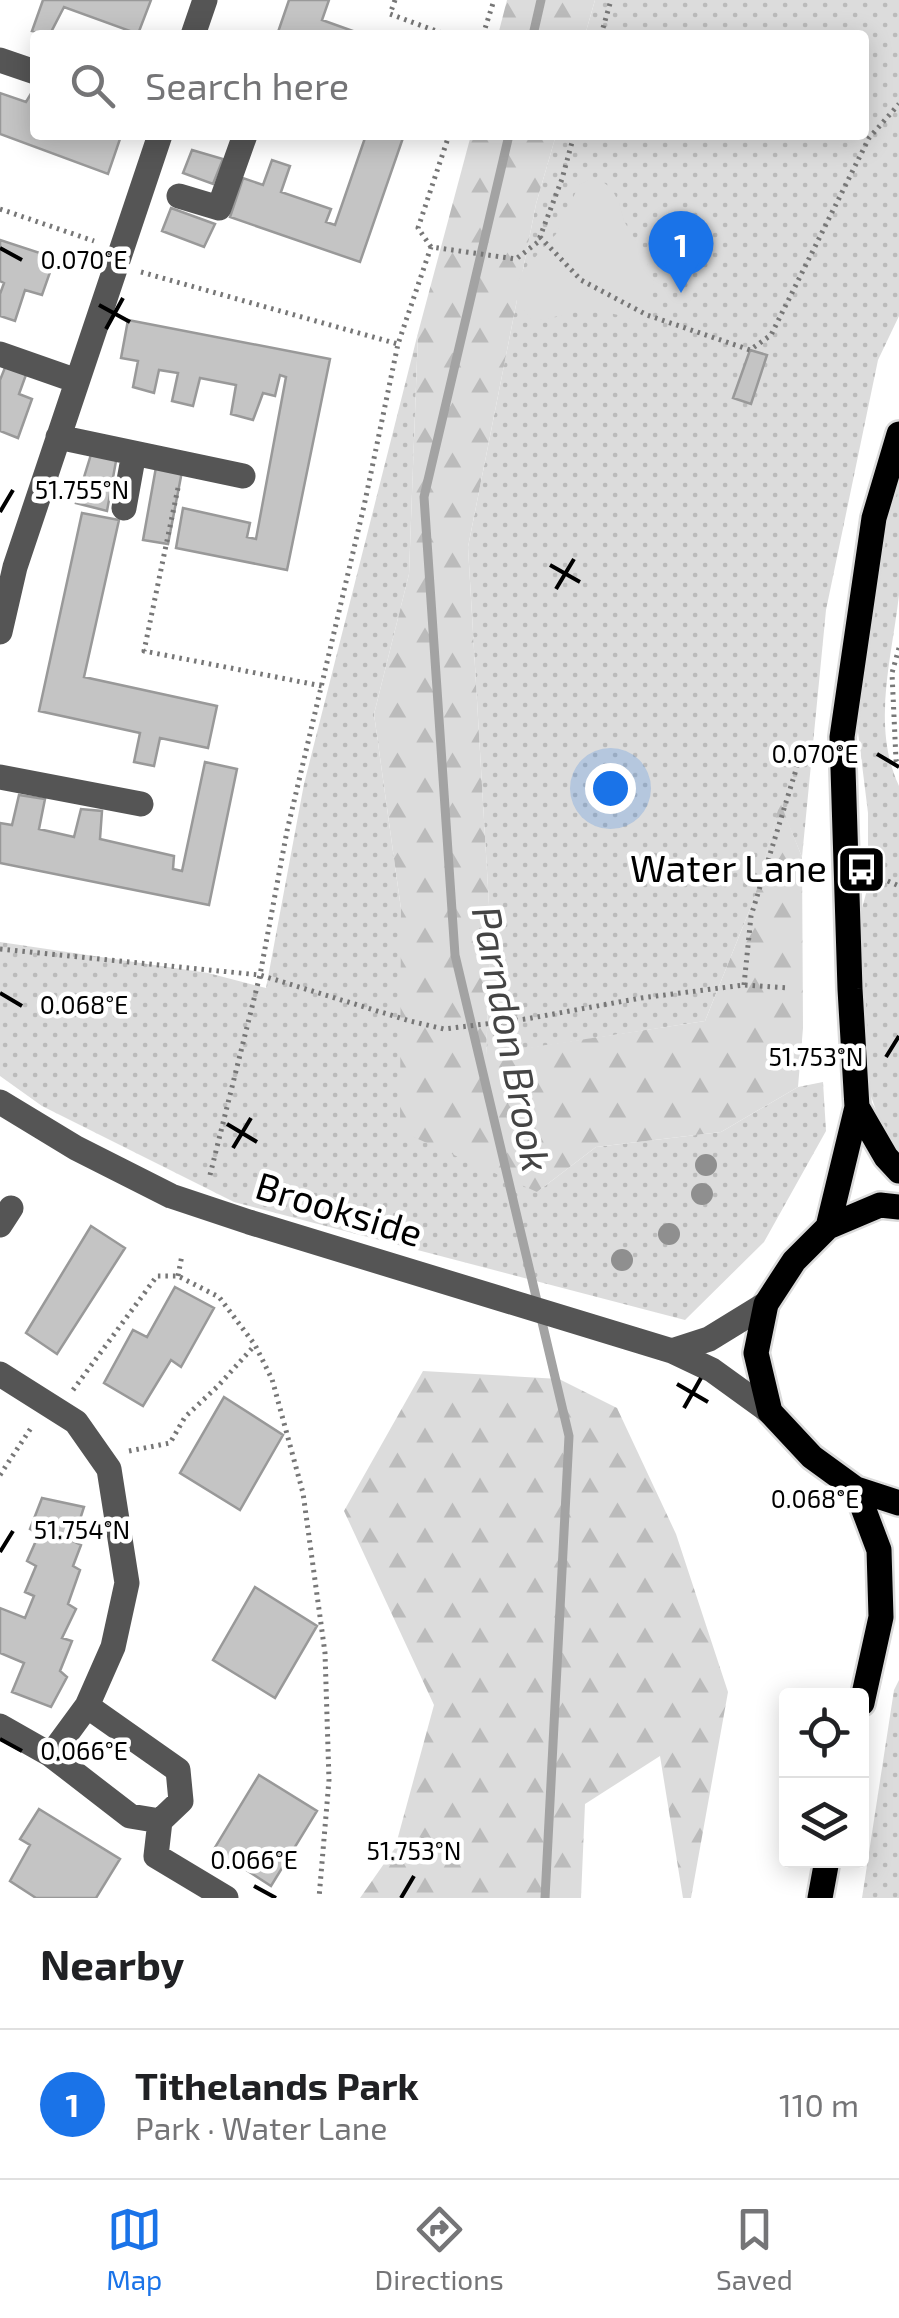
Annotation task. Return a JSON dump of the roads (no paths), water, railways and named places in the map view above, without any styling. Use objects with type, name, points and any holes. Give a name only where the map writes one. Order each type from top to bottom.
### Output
[{"type":"main road","points":[[828,1227],[857,1107],[842,737],[874,518],[899,434]]},
{"type":"main road","points":[[857,1107],[886,1157],[899,1171]]},
{"type":"main road","points":[[899,1206],[880,1204],[828,1227],[794,1261],[766,1304],[756,1353],[770,1412],[812,1456],[856,1489],[899,1503]]},
{"type":"main road","points":[[856,1489],[879,1550],[881,1617],[865,1688]]},
{"type":"main road","points":[[881,1617],[899,1594]]},
{"type":"main road","points":[[820,1898],[826,1868]]},
{"type":"street","points":[[195,30],[205,0]]},
{"type":"street","points":[[0,60],[30,70]]},
{"type":"street","points":[[1,622],[15,566],[158,140]]},
{"type":"street","points":[[179,196],[219,208],[243,140]]},
{"type":"street","points":[[0,354],[77,381]]},
{"type":"street","points":[[58,437],[243,476]]},
{"type":"street","points":[[124,508],[134,453]]},
{"type":"street","points":[[0,777],[141,804]]},
{"type":"street","name":"Brookside","points":[[0,1102],[76,1148],[171,1196],[672,1351],[712,1370],[770,1412]]},
{"type":"street","points":[[672,1351],[709,1339],[766,1304]]},
{"type":"street","points":[[0,1374],[76,1422],[109,1469],[127,1583],[113,1647],[87,1706],[51,1755]]},
{"type":"street","points":[[87,1706],[178,1770],[181,1801],[160,1821],[156,1856],[226,1898]]},
{"type":"street","points":[[0,1726],[51,1755],[130,1816],[160,1821]]},
{"type":"waterway","name":"Parndon Brook","points":[[534,30],[541,0]]},
{"type":"waterway","name":"Parndon Brook","points":[[508,140],[424,497],[455,955],[569,1436],[545,1898]]},
{"type":"place","name":"Tithelands Park","points":[[681,293]]},
{"type":"place","name":"Water Lane","points":[[862,869]]}]
